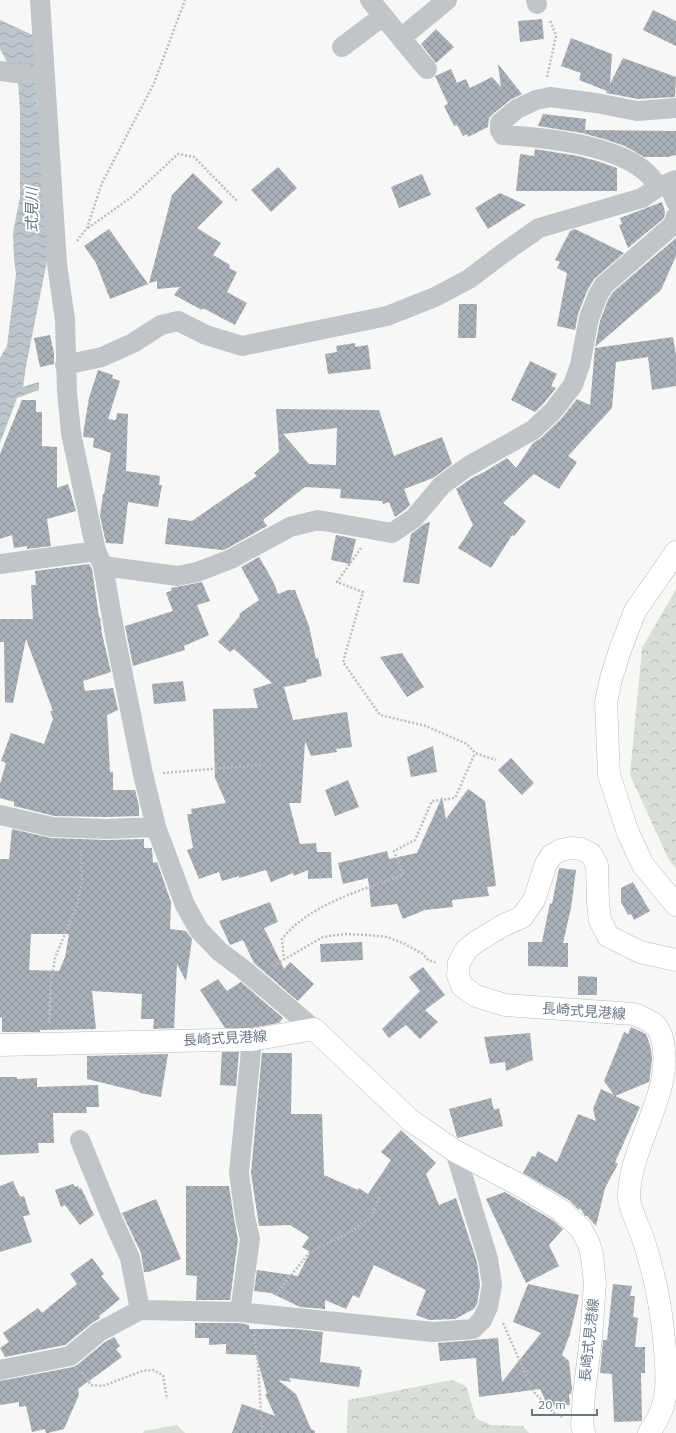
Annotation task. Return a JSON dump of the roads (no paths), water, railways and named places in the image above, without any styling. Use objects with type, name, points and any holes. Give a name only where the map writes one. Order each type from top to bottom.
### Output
[{"type":"main road","points":[[676,552],[635,611],[620,650],[606,702],[609,774],[628,833],[643,865],[676,905]]},
{"type":"main road","name":"長崎式見港線","points":[[649,1433],[657,1421],[665,1397],[666,1366],[663,1328],[658,1291],[645,1244],[629,1200],[637,1160],[663,1092],[666,1074],[666,1052],[660,1033],[657,1026],[634,1014],[505,1005],[476,996],[462,986],[458,975],[459,963],[466,950],[502,926],[522,917],[534,900],[546,864],[552,855],[561,850],[571,848],[581,849],[591,854],[597,865],[600,920],[608,936],[640,952],[676,960]]},
{"type":"main road","name":"長崎式見港線","points":[[0,1045],[252,1040],[314,1029],[410,1120],[454,1151],[523,1187],[562,1211],[581,1228],[589,1244],[595,1283],[591,1338],[584,1394],[583,1429]]},
{"type":"street","points":[[40,0],[58,264],[65,320],[65,365],[71,433],[99,559],[143,774],[156,827],[185,906],[199,930],[219,951],[254,978],[314,1029]]},
{"type":"street","points":[[370,0],[427,69]]},
{"type":"street","points":[[401,38],[447,0]]},
{"type":"street","points":[[342,47],[383,16]]},
{"type":"street","points":[[0,71],[24,74]]},
{"type":"street","points":[[676,108],[637,111],[596,103],[550,97],[536,100],[517,109],[500,123],[500,130],[503,135],[580,144],[612,154],[667,183],[676,202]]},
{"type":"street","points":[[65,365],[102,357],[133,343],[161,325],[178,321],[206,335],[242,346],[387,316],[435,297],[469,279],[539,228],[642,198],[667,183]]},
{"type":"street","points":[[0,564],[99,559],[178,576],[197,572],[231,559],[290,527],[318,520],[392,533],[414,518],[442,485],[467,467],[532,430],[553,411],[573,385],[580,365],[589,318],[598,295],[604,285],[674,224],[676,216]]},
{"type":"street","points":[[0,815],[52,827],[106,829],[156,827]]},
{"type":"street","points":[[250,1314],[250,1239],[245,1217],[239,1173],[252,1040]]},
{"type":"street","points":[[80,1140],[130,1258],[140,1310]]},
{"type":"street","points":[[0,1370],[70,1356],[99,1332],[140,1310],[250,1314],[433,1332],[473,1329],[482,1320],[488,1307],[492,1285],[488,1259],[454,1151]]},
{"type":"water","name":"式見川","points":[[0,20],[37,37],[35,66],[37,111],[43,114],[48,256],[23,387],[39,382],[39,390],[17,398],[0,443],[0,358],[7,346],[16,274],[13,233],[20,197],[20,111],[18,82],[0,49]]}]
